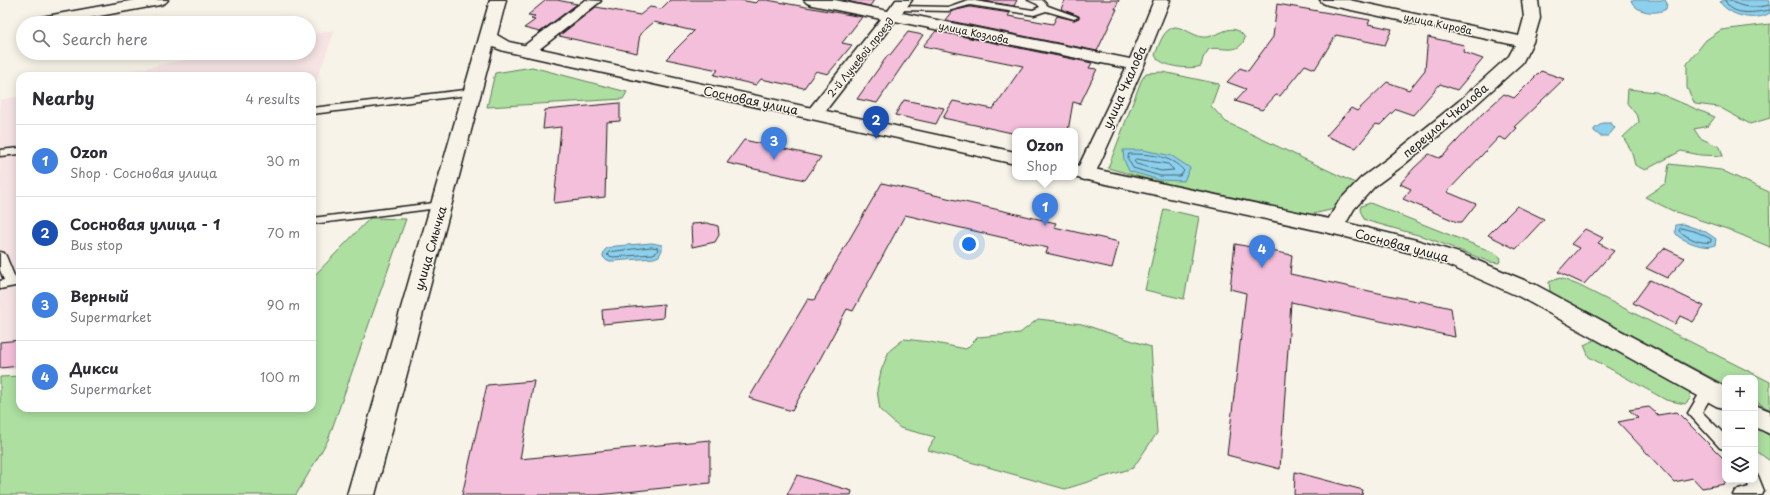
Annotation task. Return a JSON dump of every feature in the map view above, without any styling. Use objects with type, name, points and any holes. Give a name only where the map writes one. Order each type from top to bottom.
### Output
[{"type":"street","points":[[74,16],[160,0]]},
{"type":"street","name":"улица Смычка","points":[[361,495],[498,0]]},
{"type":"street","name":"улица Козлова","points":[[812,0],[899,8],[1136,65]]},
{"type":"street","name":"улица Чкалова","points":[[1080,172],[1136,65],[1162,0]]},
{"type":"street","name":"улица Кирова","points":[[1328,0],[1525,42]]},
{"type":"street","name":"переулок Чкалова","points":[[1334,227],[1346,206],[1368,182],[1394,163],[1465,105],[1516,59],[1525,42],[1532,18],[1530,0]]},
{"type":"street","points":[[527,52],[593,1]]},
{"type":"street","name":"2-й Лучевой проезд","points":[[814,114],[899,8]]},
{"type":"street","name":"Сосновая улица","points":[[488,38],[504,46],[527,52],[1012,157]]},
{"type":"street","name":"Сосновая улица","points":[[1080,172],[1334,227],[1416,247],[1451,258],[1528,291],[1717,394]]},
{"type":"street","points":[[1758,417],[1770,423]]},
{"type":"lane","points":[[1032,0],[1040,2],[1045,8],[1074,17]]},
{"type":"lane","points":[[899,8],[948,9],[971,1],[1034,13],[1045,8]]},
{"type":"lane","points":[[316,111],[472,92]]},
{"type":"lane","points":[[0,153],[16,151]]},
{"type":"lane","points":[[316,221],[442,205]]},
{"type":"lane","points":[[0,256],[10,283]]},
{"type":"lane","points":[[1717,394],[1695,413],[1722,441]]},
{"type":"lane","points":[[1740,495],[1757,492],[1754,483]]},
{"type":"shaded area","points":[[335,30],[316,81],[316,72],[125,72],[185,60],[316,60],[316,34]]},
{"type":"shaded area","points":[[16,97],[16,369],[0,371],[0,100]]},
{"type":"green space","points":[[1770,24],[1770,118],[1750,124],[1719,107],[1695,104],[1687,88],[1687,64],[1706,40],[1721,30]]},
{"type":"green space","points":[[1175,27],[1202,37],[1208,37],[1230,29],[1240,32],[1245,38],[1242,44],[1235,49],[1209,49],[1203,58],[1201,66],[1190,68],[1169,65],[1162,62],[1155,55],[1164,34],[1171,28]]},
{"type":"green space","points":[[532,67],[627,92],[623,99],[487,107],[495,73]]},
{"type":"green space","points":[[1163,72],[1219,84],[1211,106],[1226,122],[1355,183],[1335,209],[1308,215],[1186,190],[1108,168],[1141,81],[1146,73]]},
{"type":"green space","points":[[1628,89],[1656,92],[1715,117],[1708,126],[1694,129],[1700,138],[1720,147],[1723,156],[1700,155],[1681,151],[1645,170],[1635,165],[1631,150],[1623,137],[1639,122],[1638,117],[1627,103]]},
{"type":"green space","points":[[1669,164],[1721,170],[1769,192],[1770,247],[1727,229],[1673,211],[1645,197],[1666,183]]},
{"type":"green space","points":[[1370,203],[1495,253],[1501,258],[1499,263],[1490,262],[1425,237],[1368,221],[1364,219],[1360,210],[1361,206]]},
{"type":"green space","points":[[1164,209],[1199,217],[1184,299],[1145,290]]},
{"type":"green space","points":[[370,218],[406,219],[328,440],[296,495],[0,495],[0,377],[16,376],[16,412],[316,412],[316,274]]},
{"type":"green space","points":[[1560,278],[1578,285],[1756,375],[1722,375],[1722,383],[1556,295],[1550,291],[1549,282]]},
{"type":"green space","points":[[1038,319],[1082,324],[1151,347],[1157,433],[1133,468],[1065,489],[928,450],[935,437],[900,428],[880,410],[877,390],[881,371],[889,351],[904,339],[966,349],[978,337],[1020,333]]},
{"type":"green space","points":[[1596,339],[1689,391],[1691,398],[1685,404],[1666,400],[1589,357],[1584,345]]},
{"type":"green space","points":[[1758,376],[1770,382],[1770,410],[1758,403]]},
{"type":"green space","points":[[1758,429],[1770,436],[1770,461],[1758,452]]},
{"type":"water","points":[[1631,0],[1665,0],[1667,3],[1666,9],[1657,12],[1646,12],[1637,8]]},
{"type":"water","points":[[1724,0],[1770,0],[1770,13],[1759,17],[1742,16],[1723,6],[1720,2]]},
{"type":"water","points":[[1603,123],[1611,123],[1615,128],[1608,136],[1600,136],[1594,131],[1594,129]]},
{"type":"water","points":[[1123,150],[1143,150],[1172,156],[1190,168],[1184,181],[1159,180],[1129,171],[1124,160]]},
{"type":"water","points":[[1683,224],[1706,232],[1716,239],[1715,245],[1707,247],[1702,246],[1679,237],[1675,232],[1676,225]]},
{"type":"water","points":[[652,243],[662,245],[662,250],[659,256],[654,258],[607,261],[603,257],[604,251],[607,248]]},
{"type":"building","points":[[546,0],[557,0],[577,4],[540,32],[524,28],[535,20],[531,19],[535,16],[528,15]]},
{"type":"building","points":[[670,0],[740,0],[756,3],[759,0],[767,0],[862,17],[842,43],[852,45],[828,74],[816,71],[804,88],[761,79],[756,85],[714,75],[718,70],[666,59],[694,31],[654,22],[640,34],[637,53],[559,36],[596,7],[640,15],[650,7],[661,9]]},
{"type":"building","points":[[842,0],[874,0],[870,6]]},
{"type":"building","points":[[978,0],[1017,0],[1014,6]]},
{"type":"building","points":[[1065,0],[1119,0],[1115,9],[1117,9],[1097,51],[945,20],[952,11],[970,7],[1010,13],[1008,16],[1053,24],[1057,16],[1074,20],[1079,18],[1079,16],[1061,9]]},
{"type":"building","points":[[1277,4],[1370,20],[1368,24],[1392,29],[1385,45],[1336,35],[1315,69],[1305,65],[1280,96],[1276,95],[1262,110],[1235,101],[1246,89],[1227,82],[1240,68],[1248,71],[1273,37]]},
{"type":"building","points":[[936,31],[1092,63],[1089,68],[1097,69],[1080,104],[1073,102],[1069,128],[1012,128],[1012,133],[943,118],[953,101],[993,109],[1023,66],[923,46]]},
{"type":"building","points":[[908,32],[923,35],[877,103],[857,99],[888,55],[890,55]]},
{"type":"building","points":[[1428,37],[1464,45],[1463,52],[1483,59],[1457,90],[1440,84],[1413,115],[1396,109],[1380,125],[1376,124],[1356,148],[1326,136],[1351,108],[1357,111],[1387,82],[1409,90],[1425,70]]},
{"type":"building","points":[[1541,71],[1564,79],[1514,127],[1517,128],[1506,140],[1499,137],[1447,192],[1476,204],[1462,222],[1457,222],[1403,199],[1411,189],[1400,184],[1429,154],[1439,158],[1444,155],[1482,114],[1504,94],[1514,98]]},
{"type":"building","points":[[904,100],[944,108],[936,124],[895,115]]},
{"type":"building","points":[[620,103],[620,121],[607,122],[605,197],[554,203],[561,127],[543,129],[545,110]]},
{"type":"building","points":[[744,140],[821,157],[805,180],[727,163]]},
{"type":"building","points":[[882,183],[1056,223],[1054,227],[1119,242],[1112,268],[1046,253],[1048,248],[905,215],[853,311],[847,309],[792,411],[749,398],[808,299],[814,300]]},
{"type":"building","points":[[1517,206],[1544,219],[1516,249],[1488,235]]},
{"type":"building","points":[[707,223],[718,226],[719,235],[715,242],[692,247],[691,224]]},
{"type":"building","points":[[1585,229],[1603,238],[1598,243],[1614,251],[1584,284],[1558,272],[1579,248],[1571,244]]},
{"type":"building","points":[[1235,244],[1292,255],[1290,274],[1416,301],[1419,303],[1420,301],[1451,308],[1455,337],[1291,302],[1280,469],[1227,455],[1246,293],[1230,289]]},
{"type":"building","points":[[1664,248],[1685,258],[1667,278],[1646,268]]},
{"type":"building","points":[[1650,280],[1704,306],[1693,322],[1680,316],[1675,324],[1633,303]]},
{"type":"building","points":[[664,304],[663,318],[603,324],[602,310]]},
{"type":"building","points":[[16,340],[16,366],[0,368],[0,342]]},
{"type":"building","points":[[534,381],[520,459],[710,440],[710,483],[598,495],[462,495],[487,385]]},
{"type":"building","points":[[1649,407],[1658,415],[1677,412],[1722,457],[1722,483],[1725,484],[1702,488],[1693,478],[1674,482],[1618,422],[1638,418],[1629,410]]},
{"type":"building","points":[[1295,472],[1363,490],[1362,495],[1294,495]]},
{"type":"building","points":[[797,475],[852,491],[851,495],[787,495]]},
{"type":"place","name":"Сосновая улица - 1","points":[[876,139]]},
{"type":"place","name":"Верный","points":[[774,160]]},
{"type":"place","name":"Ozon","points":[[1045,226]]},
{"type":"place","name":"Дикси","points":[[1262,268]]}]
